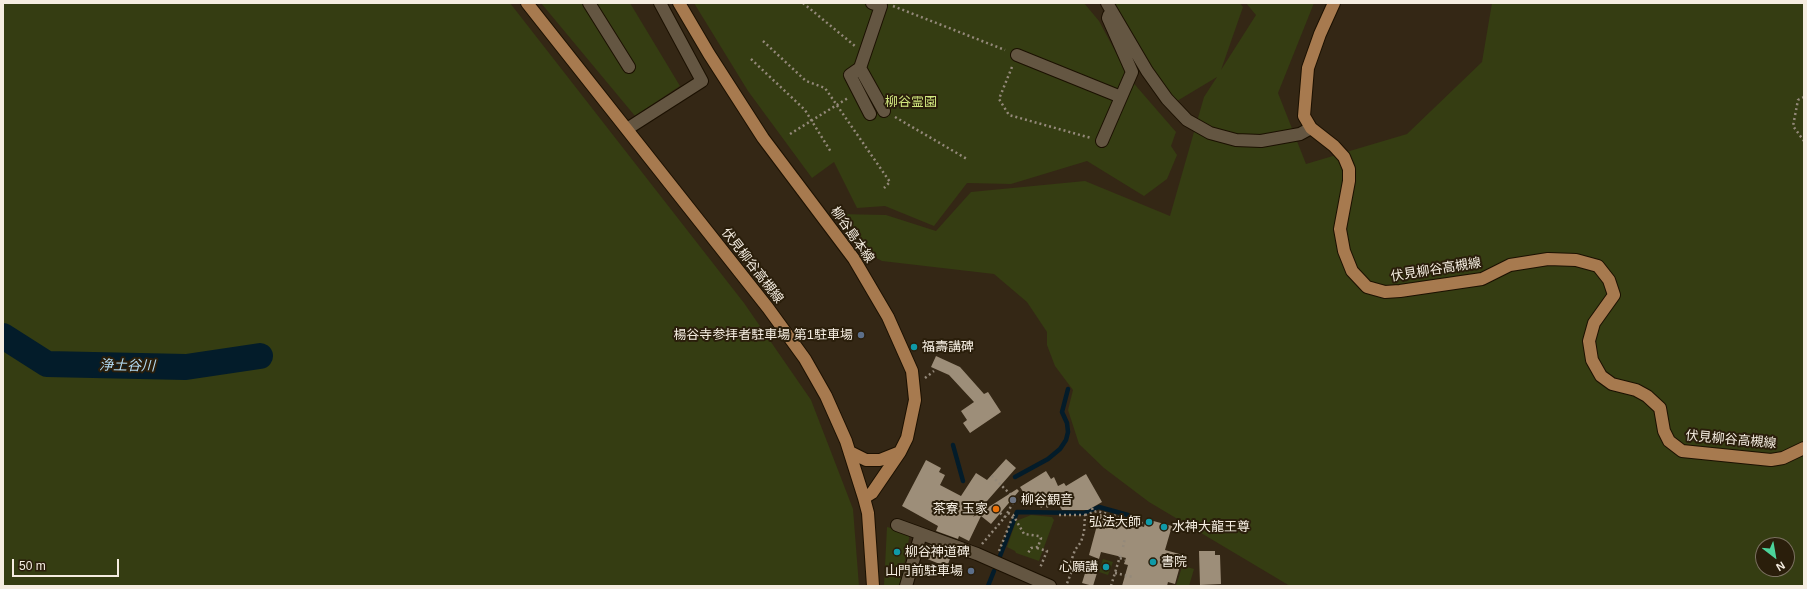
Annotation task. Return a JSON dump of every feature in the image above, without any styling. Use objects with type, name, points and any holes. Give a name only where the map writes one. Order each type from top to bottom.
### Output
[{"type":"main road","name":"伏見柳谷高槻線","points":[[527,3],[768,308],[805,359],[826,396],[850,452],[864,498],[868,513],[873,586]]},
{"type":"main road","name":"柳谷島本線","points":[[680,3],[709,54],[764,138],[854,259],[888,317],[912,371],[916,400],[907,438],[900,452],[872,493],[864,498]]},
{"type":"main road","points":[[1311,128],[1304,116],[1308,68],[1320,34],[1334,3]]},
{"type":"main road","name":"伏見柳谷高槻線","points":[[1311,128],[1334,146],[1344,157],[1349,169],[1349,181],[1340,228],[1344,251],[1352,271],[1367,287],[1385,292],[1400,292],[1482,279],[1510,265],[1548,259],[1576,260],[1598,266],[1609,280],[1614,295],[1594,323],[1589,341],[1592,360],[1601,376],[1612,384],[1636,390],[1647,396],[1660,408],[1664,431],[1669,441],[1682,451],[1771,460],[1783,458],[1804,448]]},
{"type":"main road","points":[[850,452],[866,460],[880,460],[900,452]]},
{"type":"street","points":[[589,3],[628,67]]},
{"type":"street","points":[[627,129],[702,81],[660,3]]},
{"type":"street","points":[[870,114],[850,76],[860,68],[882,6],[872,3]]},
{"type":"street","points":[[1109,5],[1147,71],[1167,99],[1187,120],[1210,133],[1236,140],[1261,141],[1300,134],[1311,128]]},
{"type":"street","points":[[1102,141],[1132,72],[1108,18],[1109,5]]},
{"type":"street","points":[[1017,55],[1121,97]]},
{"type":"street","points":[[860,68],[884,111]]},
{"type":"street","points":[[898,525],[977,554],[1050,586]]},
{"type":"street","points":[[906,586],[920,536]]},
{"type":"path","points":[[803,3],[864,54]]},
{"type":"path","points":[[892,6],[1017,55],[999,99],[1009,115],[1102,141]]},
{"type":"path","points":[[762,41],[806,81],[825,88],[890,182],[884,188]]},
{"type":"path","points":[[751,58],[805,110],[831,152]]},
{"type":"path","points":[[790,134],[858,92]]},
{"type":"path","points":[[1804,96],[1798,100],[1793,126],[1804,141]]},
{"type":"path","points":[[884,111],[967,159]]},
{"type":"path","points":[[930,375],[934,371]]},
{"type":"path","points":[[977,554],[981,545],[1005,517],[1013,503],[1011,495],[991,476]]},
{"type":"path","points":[[1092,508],[1094,511],[1130,522],[1145,524]]},
{"type":"path","points":[[1060,515],[1085,515],[1094,511]]},
{"type":"path","points":[[1000,513],[1005,517]]},
{"type":"path","points":[[1008,513],[1014,517],[1024,534],[1039,536],[1041,538],[1037,548]]},
{"type":"path","points":[[1066,586],[1073,568],[1069,567],[1084,532],[1085,515]]},
{"type":"path","points":[[998,553],[1014,517]]},
{"type":"path","points":[[1123,547],[1126,538]]},
{"type":"path","points":[[1027,555],[1031,548],[1047,551],[1035,579]]},
{"type":"path","points":[[1111,586],[1121,553]]},
{"type":"path","points":[[1120,558],[1125,560]]},
{"type":"path","points":[[1115,573],[1132,578]]},
{"type":"green space","points":[[3,3],[510,3],[744,303],[811,400],[853,509],[859,586],[3,586]]},
{"type":"green space","points":[[541,3],[630,3],[680,86],[635,116]]},
{"type":"green space","name":"柳谷霊園","points":[[694,3],[1084,3],[1099,21],[1130,79],[1176,132],[1171,146],[1177,155],[1167,179],[1144,196],[1087,161],[1011,184],[967,183],[934,226],[885,206],[857,208],[834,162],[812,178],[748,91]]},
{"type":"green space","points":[[1112,3],[1240,3],[1243,7],[1221,70],[1256,15],[1246,3],[1314,3],[1278,93],[1306,164],[1407,134],[1482,62],[1492,3],[1804,3],[1804,586],[1290,586],[1149,502],[1104,468],[1079,444],[1068,410],[1073,390],[1055,366],[1047,345],[1047,332],[1027,302],[994,274],[882,261],[857,248],[837,214],[886,215],[936,231],[971,192],[1085,181],[1170,216],[1204,97],[1217,77],[1177,101],[1146,66]]},
{"type":"green space","points":[[1031,515],[1052,517],[1054,520],[1039,561],[1016,553],[1007,547],[1016,521]]},
{"type":"green space","points":[[887,527],[910,533],[901,582],[898,586],[884,586]]},
{"type":"green space","points":[[1103,559],[1113,562],[1108,575],[1099,572]]},
{"type":"green space","points":[[1184,566],[1194,569],[1189,586],[1174,586],[1176,585],[1182,567]]},
{"type":"building","points":[[936,356],[960,367],[984,394],[988,392],[1001,412],[970,433],[963,423],[967,420],[961,411],[974,402],[949,375],[931,367]]},
{"type":"building","points":[[1006,459],[1016,468],[973,517],[1017,489],[1019,491],[991,524],[981,516],[969,541],[959,536],[958,539],[936,531],[938,526],[902,506],[926,460],[941,468],[939,472],[945,475],[940,485],[961,496],[976,473],[987,480]]},
{"type":"building","points":[[1046,471],[1051,479],[1054,477],[1058,486],[1064,483],[1066,486],[1086,474],[1102,502],[1088,510],[1062,510],[1057,502],[1047,508],[1045,505],[1041,508],[1035,498],[1029,501],[1020,487]]},
{"type":"building","points":[[1100,514],[1144,527],[1146,519],[1172,526],[1165,550],[1183,555],[1175,584],[1168,582],[1167,586],[1122,586],[1128,565],[1124,564],[1126,558],[1101,552],[1099,559],[1089,555]]},
{"type":"building","points":[[930,545],[952,553],[947,567],[925,558]]},
{"type":"building","points":[[1199,551],[1215,551],[1215,555],[1220,555],[1221,584],[1200,585]]},
{"type":"building","points":[[1086,570],[1097,573],[1093,586],[1082,583]]},
{"type":"waterway","name":"浄土谷川","points":[[3,336],[47,364],[186,367],[260,356]]},
{"type":"waterway","points":[[1015,477],[1048,459],[1060,449],[1066,440],[1068,432],[1067,423],[1062,412],[1068,389]]},
{"type":"waterway","points":[[953,445],[963,481]]},
{"type":"waterway","points":[[1000,556],[1017,512],[1084,513],[1099,507],[1128,515]]},
{"type":"waterway","points":[[988,586],[994,571]]},
{"type":"place","name":"楊谷寺参拝者駐車場 第1駐車場","points":[[861,335]]},
{"type":"place","name":"福壽講碑","points":[[914,347]]},
{"type":"place","name":"柳谷観音","points":[[1013,500]]},
{"type":"place","name":"茶寮 玉家","points":[[996,509]]},
{"type":"place","name":"弘法大師","points":[[1149,522]]},
{"type":"place","name":"水神大龍王尊","points":[[1164,527]]},
{"type":"place","name":"柳谷神道碑","points":[[897,552]]},
{"type":"place","name":"書院","points":[[1153,562]]},
{"type":"place","name":"心願講","points":[[1106,567]]},
{"type":"place","name":"山門前駐車場","points":[[971,571]]}]
